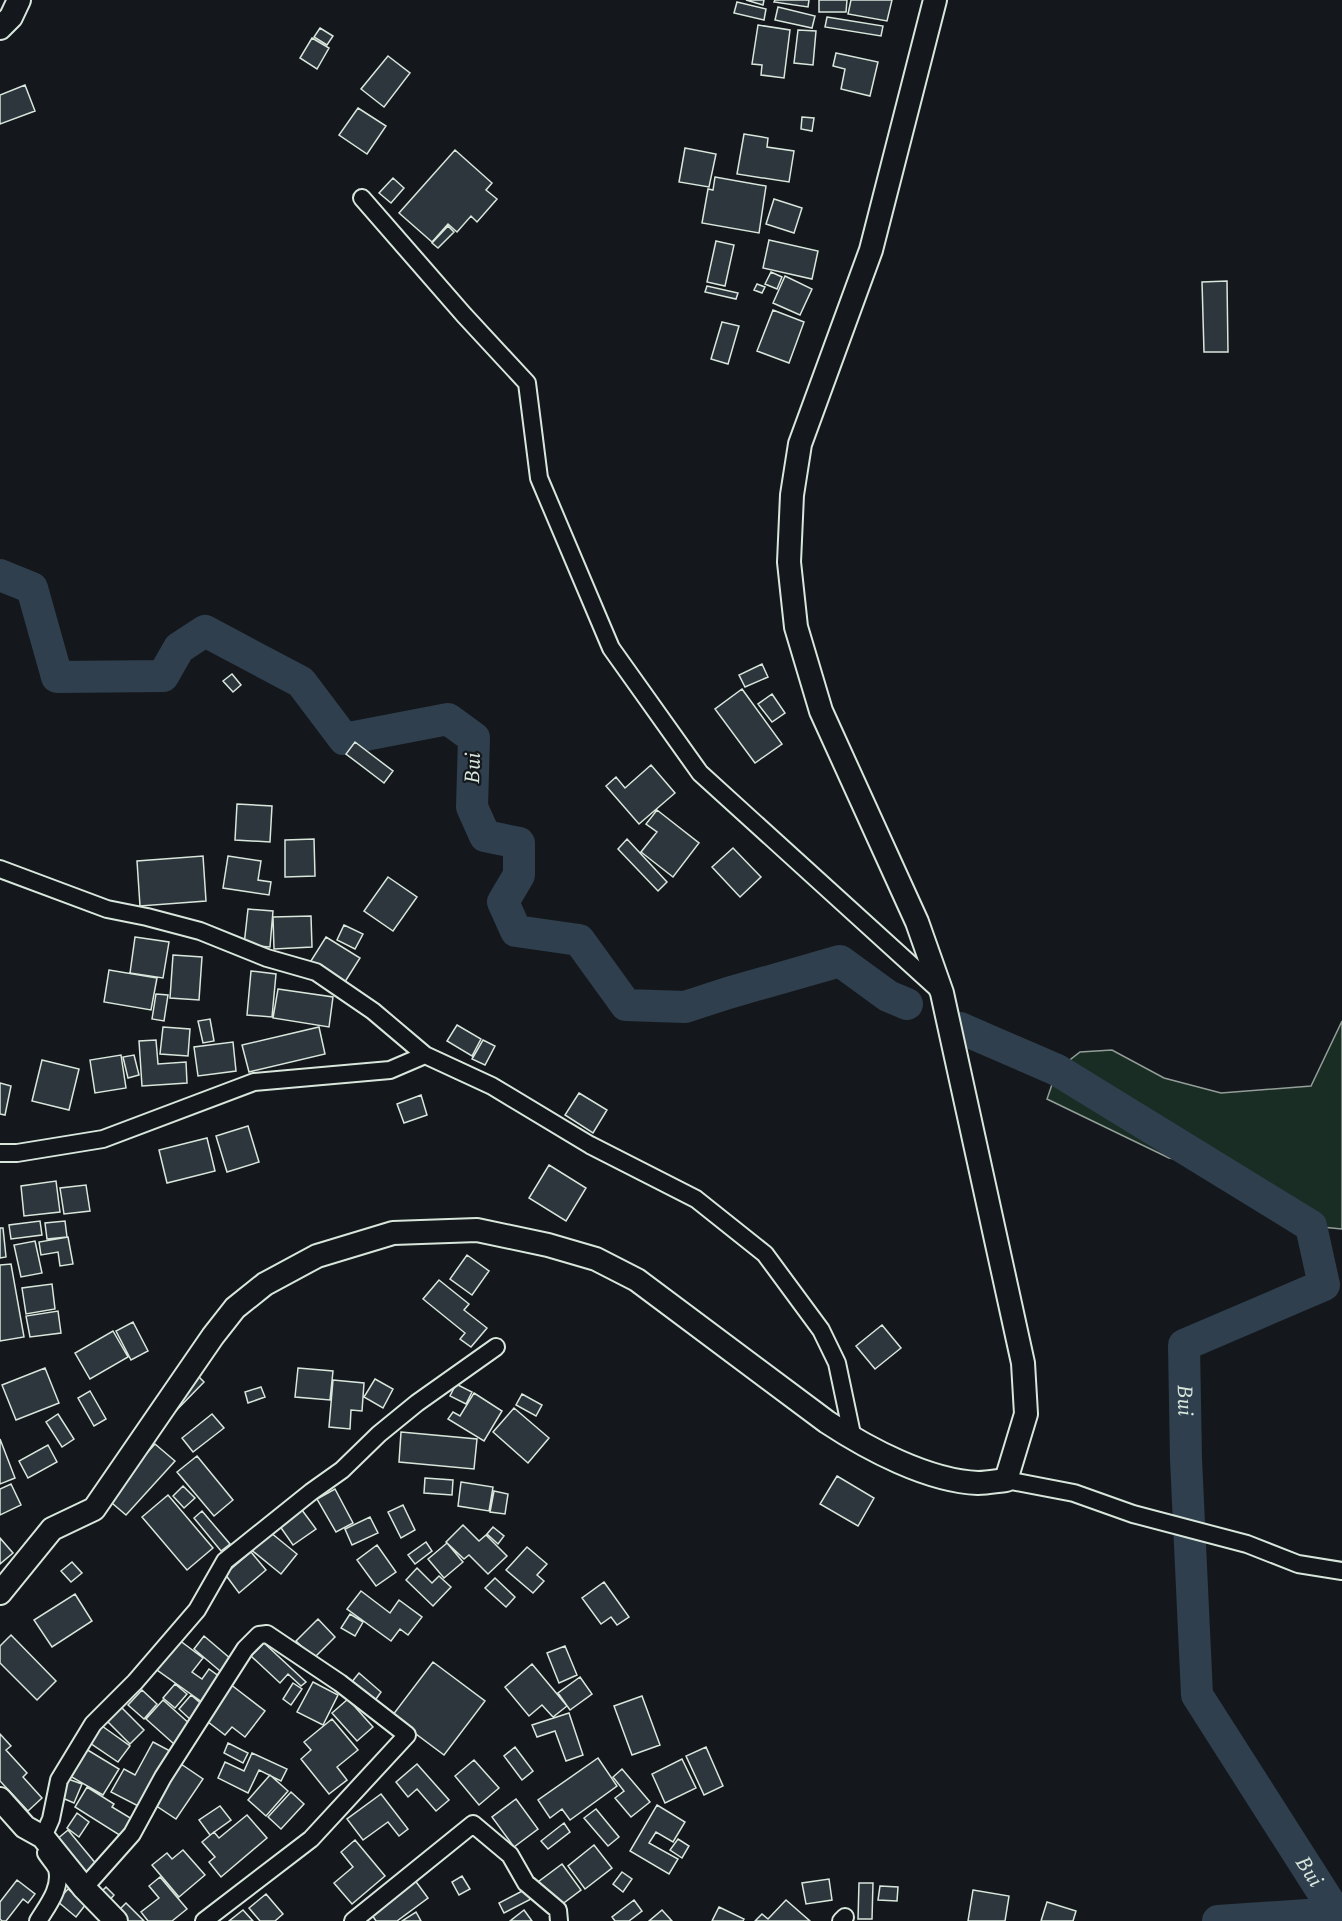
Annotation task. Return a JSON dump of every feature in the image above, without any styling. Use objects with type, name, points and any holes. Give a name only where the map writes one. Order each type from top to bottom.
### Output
[{"type":"main road","points":[[0,28],[11,17],[19,0]]},
{"type":"main road","points":[[0,1593],[52,1529],[94,1509],[213,1336],[235,1308],[265,1284],[317,1256],[393,1233],[477,1230],[548,1245],[596,1259],[637,1280],[853,1440],[943,1477],[978,1483],[1006,1480],[1026,1414],[1023,1363],[942,993],[917,922],[821,711],[796,627],[789,562],[792,495],[800,444],[872,250],[935,0]]},
{"type":"main road","points":[[0,1799],[34,1832],[116,1921]]},
{"type":"street","points":[[362,198],[527,383],[538,478],[611,648],[699,774],[942,993]]},
{"type":"street","points":[[0,869],[107,909],[200,931],[267,958],[316,972],[373,1011],[426,1055],[492,1086],[590,1145],[696,1199],[765,1254],[821,1330],[837,1362],[853,1440]]},
{"type":"street","points":[[0,1153],[17,1153],[103,1139],[254,1082],[390,1070],[426,1055]]},
{"type":"street","points":[[38,1921],[57,1885],[57,1868],[34,1832],[51,1819],[59,1780],[93,1724],[135,1682],[197,1610],[225,1561],[342,1470],[379,1434],[417,1403],[496,1347]]},
{"type":"street","points":[[1006,1480],[1074,1493],[1133,1514],[1247,1544],[1298,1564],[1342,1570]]},
{"type":"street","points":[[84,1888],[132,1834],[163,1777],[245,1649],[259,1635],[267,1634],[340,1683],[407,1735],[311,1839],[204,1921]]},
{"type":"street","points":[[353,1921],[473,1824],[510,1855],[526,1883],[558,1910],[559,1921]]},
{"type":"green space","points":[[1342,1021],[1342,1229],[1311,1226],[1250,1172],[1169,1158],[1047,1099],[1057,1070],[1080,1052],[1112,1050],[1164,1078],[1221,1093],[1311,1086]]},
{"type":"building","points":[[746,0],[764,0],[763,5]]},
{"type":"building","points":[[775,0],[809,0],[808,7],[774,2]]},
{"type":"building","points":[[819,0],[847,0],[846,12],[819,12]]},
{"type":"building","points":[[851,0],[892,0],[887,21],[848,14]]},
{"type":"building","points":[[737,2],[766,9],[764,20],[734,13]]},
{"type":"building","points":[[778,7],[815,16],[812,28],[775,20]]},
{"type":"building","points":[[827,17],[883,26],[881,36],[825,27]]},
{"type":"building","points":[[758,25],[790,30],[784,78],[761,75],[762,65],[752,64]]},
{"type":"building","points":[[320,28],[333,36],[327,45],[314,37]]},
{"type":"building","points":[[798,30],[816,31],[813,65],[794,63]]},
{"type":"building","points":[[312,38],[329,48],[317,69],[300,58]]},
{"type":"building","points":[[836,53],[878,62],[870,96],[841,89],[845,69],[833,66]]},
{"type":"building","points":[[388,56],[410,73],[384,107],[361,89]]},
{"type":"building","points":[[25,85],[35,111],[0,124],[0,95]]},
{"type":"building","points":[[358,108],[386,126],[367,154],[339,135]]},
{"type":"building","points":[[802,117],[814,118],[812,131],[801,129]]},
{"type":"building","points":[[744,134],[768,138],[767,147],[794,151],[789,182],[737,174]]},
{"type":"building","points":[[685,148],[716,154],[709,187],[679,182]]},
{"type":"building","points":[[455,150],[492,183],[486,190],[497,199],[477,222],[471,216],[457,232],[448,224],[432,242],[399,213]]},
{"type":"building","points":[[715,177],[766,186],[759,233],[702,223],[708,189],[713,190]]},
{"type":"building","points":[[393,178],[404,188],[391,203],[379,193]]},
{"type":"building","points":[[774,199],[802,208],[794,233],[766,224]]},
{"type":"building","points":[[448,226],[454,232],[438,248],[432,243]]},
{"type":"building","points":[[769,240],[818,251],[812,279],[763,268]]},
{"type":"building","points":[[716,241],[734,245],[725,286],[707,282]]},
{"type":"building","points":[[771,272],[782,277],[777,289],[765,284]]},
{"type":"building","points":[[785,276],[812,289],[800,315],[773,303]]},
{"type":"building","points":[[1227,281],[1228,352],[1204,352],[1202,282]]},
{"type":"building","points":[[757,284],[765,287],[762,293],[754,290]]},
{"type":"building","points":[[707,286],[738,293],[736,299],[705,292]]},
{"type":"building","points":[[773,310],[804,322],[789,363],[757,351]]},
{"type":"building","points":[[722,322],[739,326],[728,364],[711,359]]},
{"type":"building","points":[[762,664],[768,677],[745,687],[739,675]]},
{"type":"building","points":[[232,674],[241,685],[233,692],[223,681]]},
{"type":"building","points":[[742,689],[782,744],[755,763],[715,709]]},
{"type":"building","points":[[772,694],[785,713],[772,722],[758,704]]},
{"type":"building","points":[[355,742],[393,771],[384,783],[346,754]]},
{"type":"building","points":[[651,765],[675,793],[639,824],[606,786],[616,777],[625,788]]},
{"type":"building","points":[[237,804],[272,806],[270,842],[235,840]]},
{"type":"building","points":[[657,810],[699,843],[673,877],[641,852],[657,832],[646,824]]},
{"type":"building","points":[[314,839],[315,876],[285,877],[285,840]]},
{"type":"building","points":[[627,839],[667,882],[658,891],[618,849]]},
{"type":"building","points":[[733,848],[761,877],[740,897],[712,867]]},
{"type":"building","points":[[203,856],[206,901],[140,906],[137,861]]},
{"type":"building","points":[[228,856],[261,861],[258,880],[271,882],[269,895],[223,888]]},
{"type":"building","points":[[388,877],[417,897],[393,931],[364,911]]},
{"type":"building","points":[[248,909],[273,911],[270,947],[244,945]]},
{"type":"building","points":[[311,916],[312,947],[274,949],[273,917]]},
{"type":"building","points":[[344,925],[363,934],[355,949],[337,940]]},
{"type":"building","points":[[135,937],[169,942],[163,978],[130,973]]},
{"type":"building","points":[[326,937],[360,958],[343,985],[309,964]]},
{"type":"building","points":[[173,955],[202,957],[199,1000],[170,998]]},
{"type":"building","points":[[109,970],[157,978],[151,1010],[104,1002]]},
{"type":"building","points":[[251,971],[276,974],[272,1017],[247,1015]]},
{"type":"building","points":[[278,989],[333,997],[329,1027],[273,1018]]},
{"type":"building","points":[[156,994],[168,995],[164,1021],[152,1019]]},
{"type":"building","points":[[210,1019],[214,1041],[203,1043],[198,1021]]},
{"type":"building","points":[[457,1025],[481,1039],[472,1056],[447,1041]]},
{"type":"building","points":[[163,1027],[190,1029],[188,1056],[160,1054]]},
{"type":"building","points":[[319,1027],[325,1054],[249,1072],[242,1045]]},
{"type":"building","points":[[156,1040],[158,1064],[186,1062],[187,1083],[142,1086],[139,1041]]},
{"type":"building","points":[[483,1040],[495,1046],[485,1065],[472,1059]]},
{"type":"building","points":[[233,1042],[236,1071],[198,1076],[194,1047]]},
{"type":"building","points":[[121,1055],[126,1088],[95,1093],[90,1060]]},
{"type":"building","points":[[134,1055],[139,1075],[128,1078],[123,1057]]},
{"type":"building","points":[[42,1060],[79,1069],[69,1110],[32,1101]]},
{"type":"building","points":[[0,1083],[11,1086],[5,1115],[0,1114]]},
{"type":"building","points":[[579,1093],[607,1110],[593,1133],[565,1115]]},
{"type":"building","points":[[421,1095],[427,1115],[404,1123],[397,1104]]},
{"type":"building","points":[[248,1126],[259,1162],[227,1172],[216,1136]]},
{"type":"building","points":[[207,1138],[215,1171],[167,1183],[159,1150]]},
{"type":"building","points":[[549,1165],[586,1188],[566,1221],[529,1198]]},
{"type":"building","points":[[56,1181],[60,1212],[24,1216],[21,1186]]},
{"type":"building","points":[[86,1185],[90,1211],[64,1214],[60,1188]]},
{"type":"building","points":[[40,1221],[42,1235],[11,1239],[9,1225]]},
{"type":"building","points":[[65,1221],[67,1237],[47,1239],[45,1223]]},
{"type":"building","points":[[0,1228],[3,1228],[6,1257],[0,1258]]},
{"type":"building","points":[[68,1237],[73,1264],[60,1266],[58,1252],[41,1255],[39,1242]]},
{"type":"building","points":[[35,1241],[42,1273],[21,1277],[14,1245]]},
{"type":"building","points":[[467,1255],[489,1271],[472,1295],[450,1279]]},
{"type":"building","points":[[11,1264],[24,1337],[0,1341],[0,1265]]},
{"type":"building","points":[[439,1280],[469,1304],[464,1310],[487,1328],[471,1347],[460,1339],[465,1333],[423,1299]]},
{"type":"building","points":[[52,1284],[55,1309],[26,1314],[22,1288]]},
{"type":"building","points":[[58,1311],[61,1333],[30,1337],[26,1316]]},
{"type":"building","points":[[133,1322],[148,1351],[131,1360],[116,1331]]},
{"type":"building","points":[[882,1325],[901,1348],[875,1369],[856,1346]]},
{"type":"building","points":[[113,1331],[128,1357],[90,1379],[75,1353]]},
{"type":"building","points":[[45,1368],[59,1403],[16,1420],[2,1385]]},
{"type":"building","points":[[298,1368],[333,1371],[330,1400],[295,1397]]},
{"type":"building","points":[[195,1373],[204,1382],[164,1423]]},
{"type":"building","points":[[375,1379],[393,1389],[383,1408],[364,1397]]},
{"type":"building","points":[[333,1380],[364,1383],[362,1411],[351,1410],[350,1429],[329,1427]]},
{"type":"building","points":[[456,1384],[472,1392],[466,1404],[450,1396]]},
{"type":"building","points":[[261,1387],[265,1397],[248,1403],[245,1392]]},
{"type":"building","points":[[90,1391],[106,1419],[94,1426],[78,1398]]},
{"type":"building","points":[[474,1393],[502,1411],[484,1441],[448,1419],[453,1412],[460,1416]]},
{"type":"building","points":[[522,1394],[542,1405],[536,1416],[516,1405]]},
{"type":"building","points":[[514,1408],[549,1438],[528,1463],[493,1432]]},
{"type":"building","points":[[58,1414],[74,1439],[62,1447],[46,1422]]},
{"type":"building","points":[[212,1414],[224,1428],[193,1452],[182,1438]]},
{"type":"building","points":[[401,1432],[477,1439],[474,1469],[399,1462]]},
{"type":"building","points":[[0,1439],[15,1478],[0,1484]]},
{"type":"building","points":[[155,1444],[175,1461],[126,1515],[106,1498]]},
{"type":"building","points":[[48,1445],[57,1462],[28,1478],[19,1461]]},
{"type":"building","points":[[197,1456],[233,1500],[214,1516],[177,1472]]},
{"type":"building","points":[[837,1476],[874,1498],[858,1526],[820,1504]]},
{"type":"building","points":[[425,1478],[453,1480],[452,1495],[424,1493]]},
{"type":"building","points":[[461,1482],[493,1487],[489,1511],[458,1506]]},
{"type":"building","points":[[11,1484],[21,1505],[0,1515],[0,1489]]},
{"type":"building","points":[[183,1486],[195,1498],[184,1508],[173,1496]]},
{"type":"building","points":[[335,1489],[353,1523],[336,1532],[317,1499]]},
{"type":"building","points":[[494,1491],[508,1494],[505,1514],[490,1512]]},
{"type":"building","points":[[168,1495],[213,1548],[187,1570],[142,1517]]},
{"type":"building","points":[[403,1505],[415,1530],[401,1538],[388,1512]]},
{"type":"building","points":[[299,1506],[316,1529],[293,1545],[277,1522]]},
{"type":"building","points":[[202,1511],[230,1544],[221,1551],[194,1518]]},
{"type":"building","points":[[370,1517],[378,1533],[352,1545],[345,1529]]},
{"type":"building","points":[[463,1525],[479,1541],[486,1535],[507,1556],[488,1574],[469,1555],[464,1559],[446,1542]]},
{"type":"building","points":[[493,1527],[504,1536],[498,1544],[487,1534]]},
{"type":"building","points":[[265,1528],[297,1554],[281,1574],[249,1548]]},
{"type":"building","points":[[0,1538],[13,1553],[0,1564]]},
{"type":"building","points":[[426,1542],[432,1551],[415,1564],[408,1555]]},
{"type":"building","points":[[447,1543],[463,1562],[444,1578],[428,1559]]},
{"type":"building","points":[[377,1545],[396,1572],[376,1586],[357,1560]]},
{"type":"building","points":[[527,1547],[547,1564],[537,1575],[544,1581],[533,1593],[506,1570]]},
{"type":"building","points":[[251,1552],[266,1570],[239,1593],[225,1574]]},
{"type":"building","points":[[72,1562],[82,1573],[71,1582],[61,1571]]},
{"type":"building","points":[[417,1568],[432,1583],[439,1576],[451,1587],[433,1606],[406,1580]]},
{"type":"building","points":[[495,1578],[515,1597],[506,1607],[485,1588]]},
{"type":"building","points":[[604,1582],[629,1617],[617,1625],[611,1617],[601,1624],[582,1598]]},
{"type":"building","points":[[361,1591],[390,1613],[399,1600],[422,1617],[408,1635],[400,1629],[391,1641],[347,1609]]},
{"type":"building","points":[[75,1594],[92,1621],[52,1647],[34,1620]]},
{"type":"building","points":[[350,1614],[363,1622],[355,1636],[341,1628]]},
{"type":"building","points":[[318,1619],[335,1637],[314,1658],[296,1641]]},
{"type":"building","points":[[11,1635],[56,1681],[37,1700],[0,1663],[0,1646]]},
{"type":"building","points":[[204,1636],[231,1659],[220,1671],[194,1649]]},
{"type":"building","points":[[179,1640],[203,1658],[192,1672],[202,1679],[209,1669],[220,1677],[202,1702],[157,1670]]},
{"type":"building","points":[[264,1643],[306,1682],[301,1686],[288,1674],[280,1683],[251,1656]]},
{"type":"building","points":[[565,1646],[577,1675],[559,1683],[547,1653]]},
{"type":"building","points":[[433,1662],[485,1701],[444,1755],[392,1716]]},
{"type":"building","points":[[532,1664],[567,1706],[553,1717],[542,1705],[529,1716],[505,1687]]},
{"type":"building","points":[[359,1673],[381,1692],[374,1702],[351,1683]]},
{"type":"building","points":[[580,1677],[592,1694],[570,1710],[558,1693]]},
{"type":"building","points":[[313,1682],[338,1695],[323,1725],[297,1712]]},
{"type":"building","points":[[293,1683],[302,1689],[291,1705],[283,1699]]},
{"type":"building","points":[[175,1684],[187,1694],[175,1708],[163,1698]]},
{"type":"building","points":[[230,1684],[265,1711],[245,1737],[232,1727],[225,1735],[203,1718]]},
{"type":"building","points":[[142,1690],[157,1704],[144,1719],[128,1705]]},
{"type":"building","points":[[191,1695],[205,1707],[193,1722],[179,1709]]},
{"type":"building","points":[[642,1696],[660,1745],[632,1755],[614,1706]]},
{"type":"building","points":[[348,1699],[373,1727],[357,1741],[332,1713]]},
{"type":"building","points":[[163,1700],[191,1725],[174,1744],[146,1719]]},
{"type":"building","points":[[120,1706],[144,1730],[130,1744],[106,1720]]},
{"type":"building","points":[[569,1713],[583,1755],[566,1761],[555,1731],[537,1737],[532,1725]]},
{"type":"building","points":[[332,1719],[358,1750],[337,1767],[347,1780],[329,1794],[301,1759],[311,1750],[304,1742]]},
{"type":"building","points":[[102,1726],[130,1746],[118,1762],[90,1743]]},
{"type":"building","points":[[0,1734],[11,1746],[6,1750],[27,1773],[23,1777],[42,1798],[28,1811],[0,1781]]},
{"type":"building","points":[[153,1742],[172,1752],[142,1808],[111,1792],[124,1769],[135,1775]]},
{"type":"building","points":[[228,1743],[248,1753],[243,1763],[224,1753]]},
{"type":"building","points":[[515,1747],[533,1771],[522,1780],[504,1756]]},
{"type":"building","points":[[706,1747],[723,1786],[704,1795],[686,1756]]},
{"type":"building","points":[[86,1749],[119,1769],[103,1795],[70,1776]]},
{"type":"building","points":[[252,1753],[287,1769],[281,1781],[259,1770],[248,1793],[218,1778],[225,1762],[244,1771]]},
{"type":"building","points":[[598,1758],[617,1786],[570,1820],[562,1809],[550,1818],[538,1800]]},
{"type":"building","points":[[682,1759],[696,1788],[665,1803],[652,1774]]},
{"type":"building","points":[[474,1760],[499,1788],[479,1805],[455,1776]]},
{"type":"building","points":[[181,1764],[203,1779],[176,1819],[155,1805]]},
{"type":"building","points":[[417,1764],[449,1800],[436,1811],[417,1789],[408,1797],[396,1782]]},
{"type":"building","points":[[622,1769],[650,1802],[631,1817],[615,1798],[624,1791],[613,1777]]},
{"type":"building","points":[[270,1775],[288,1791],[266,1816],[248,1800]]},
{"type":"building","points":[[68,1779],[82,1784],[74,1803],[60,1797]]},
{"type":"building","points":[[87,1787],[114,1804],[112,1807],[132,1819],[121,1836],[75,1807]]},
{"type":"building","points":[[291,1792],[304,1804],[281,1829],[268,1817]]},
{"type":"building","points":[[381,1794],[408,1829],[399,1836],[388,1822],[363,1840],[347,1819]]},
{"type":"building","points":[[516,1799],[538,1829],[514,1847],[492,1817]]},
{"type":"building","points":[[657,1805],[685,1822],[673,1842],[656,1832],[649,1843],[678,1859],[669,1874],[630,1851]]},
{"type":"building","points":[[220,1806],[231,1820],[210,1835],[199,1820]]},
{"type":"building","points":[[596,1809],[619,1837],[608,1846],[584,1818]]},
{"type":"building","points":[[77,1813],[89,1822],[79,1837],[67,1828]]},
{"type":"building","points":[[247,1815],[267,1838],[221,1877],[209,1862],[215,1857],[202,1842],[214,1832],[219,1838]]},
{"type":"building","points":[[564,1823],[570,1832],[548,1849],[541,1841]]},
{"type":"building","points":[[68,1830],[97,1865],[86,1875],[56,1840]]},
{"type":"building","points":[[678,1839],[689,1846],[682,1858],[670,1850]]},
{"type":"building","points":[[355,1840],[385,1876],[352,1904],[334,1883],[353,1867],[341,1852]]},
{"type":"building","points":[[594,1845],[612,1868],[585,1889],[568,1866]]},
{"type":"building","points":[[183,1850],[205,1875],[179,1897],[152,1865],[167,1853],[172,1859]]},
{"type":"building","points":[[562,1864],[581,1890],[557,1908],[538,1882]]},
{"type":"building","points":[[622,1872],[632,1879],[623,1892],[613,1884]]},
{"type":"building","points":[[462,1876],[470,1889],[459,1895],[452,1882]]},
{"type":"building","points":[[160,1877],[187,1909],[172,1921],[148,1921],[141,1912],[159,1898],[149,1886]]},
{"type":"building","points":[[414,1879],[428,1898],[397,1921],[376,1921],[370,1912]]},
{"type":"building","points":[[829,1879],[832,1900],[806,1904],[802,1883]]},
{"type":"building","points":[[17,1880],[35,1894],[28,1903],[23,1899],[6,1921],[2,1921],[0,1902]]},
{"type":"building","points":[[859,1883],[873,1883],[872,1919],[858,1919]]},
{"type":"building","points":[[880,1886],[898,1887],[897,1901],[878,1900]]},
{"type":"building","points":[[106,1887],[114,1895],[107,1903],[99,1894]]},
{"type":"building","points":[[528,1888],[533,1898],[504,1913],[499,1903]]},
{"type":"building","points":[[68,1889],[86,1904],[76,1917],[57,1901]]},
{"type":"building","points":[[973,1890],[1009,1896],[1005,1921],[968,1921]]},
{"type":"building","points":[[266,1894],[283,1914],[275,1921],[260,1921],[249,1908]]},
{"type":"building","points":[[634,1900],[642,1911],[629,1921],[615,1921],[612,1917]]},
{"type":"building","points":[[786,1900],[810,1921],[755,1921],[762,1914],[768,1919]]},
{"type":"building","points":[[1047,1902],[1076,1911],[1073,1921],[1041,1921]]},
{"type":"building","points":[[126,1903],[144,1921],[125,1921],[117,1912]]},
{"type":"building","points":[[719,1907],[744,1919],[743,1921],[712,1921]]},
{"type":"building","points":[[243,1910],[253,1921],[229,1921]]},
{"type":"building","points":[[524,1910],[532,1921],[510,1921]]},
{"type":"building","points":[[662,1910],[672,1921],[649,1921]]},
{"type":"building","points":[[416,1912],[421,1921],[402,1921]]},
{"type":"waterway","name":"Bui","points":[[0,575],[32,588],[57,677],[163,676],[179,648],[205,631],[301,682],[344,739],[448,719],[474,738],[472,807],[485,836],[519,843],[519,875],[503,902],[516,931],[579,940],[626,1005],[685,1007],[840,961],[888,996],[907,1004]]},
{"type":"waterway","name":"Bui","points":[[960,1028],[1057,1070],[1311,1226],[1324,1285],[1184,1345],[1186,1459],[1197,1695],[1336,1913],[1218,1921]]}]
